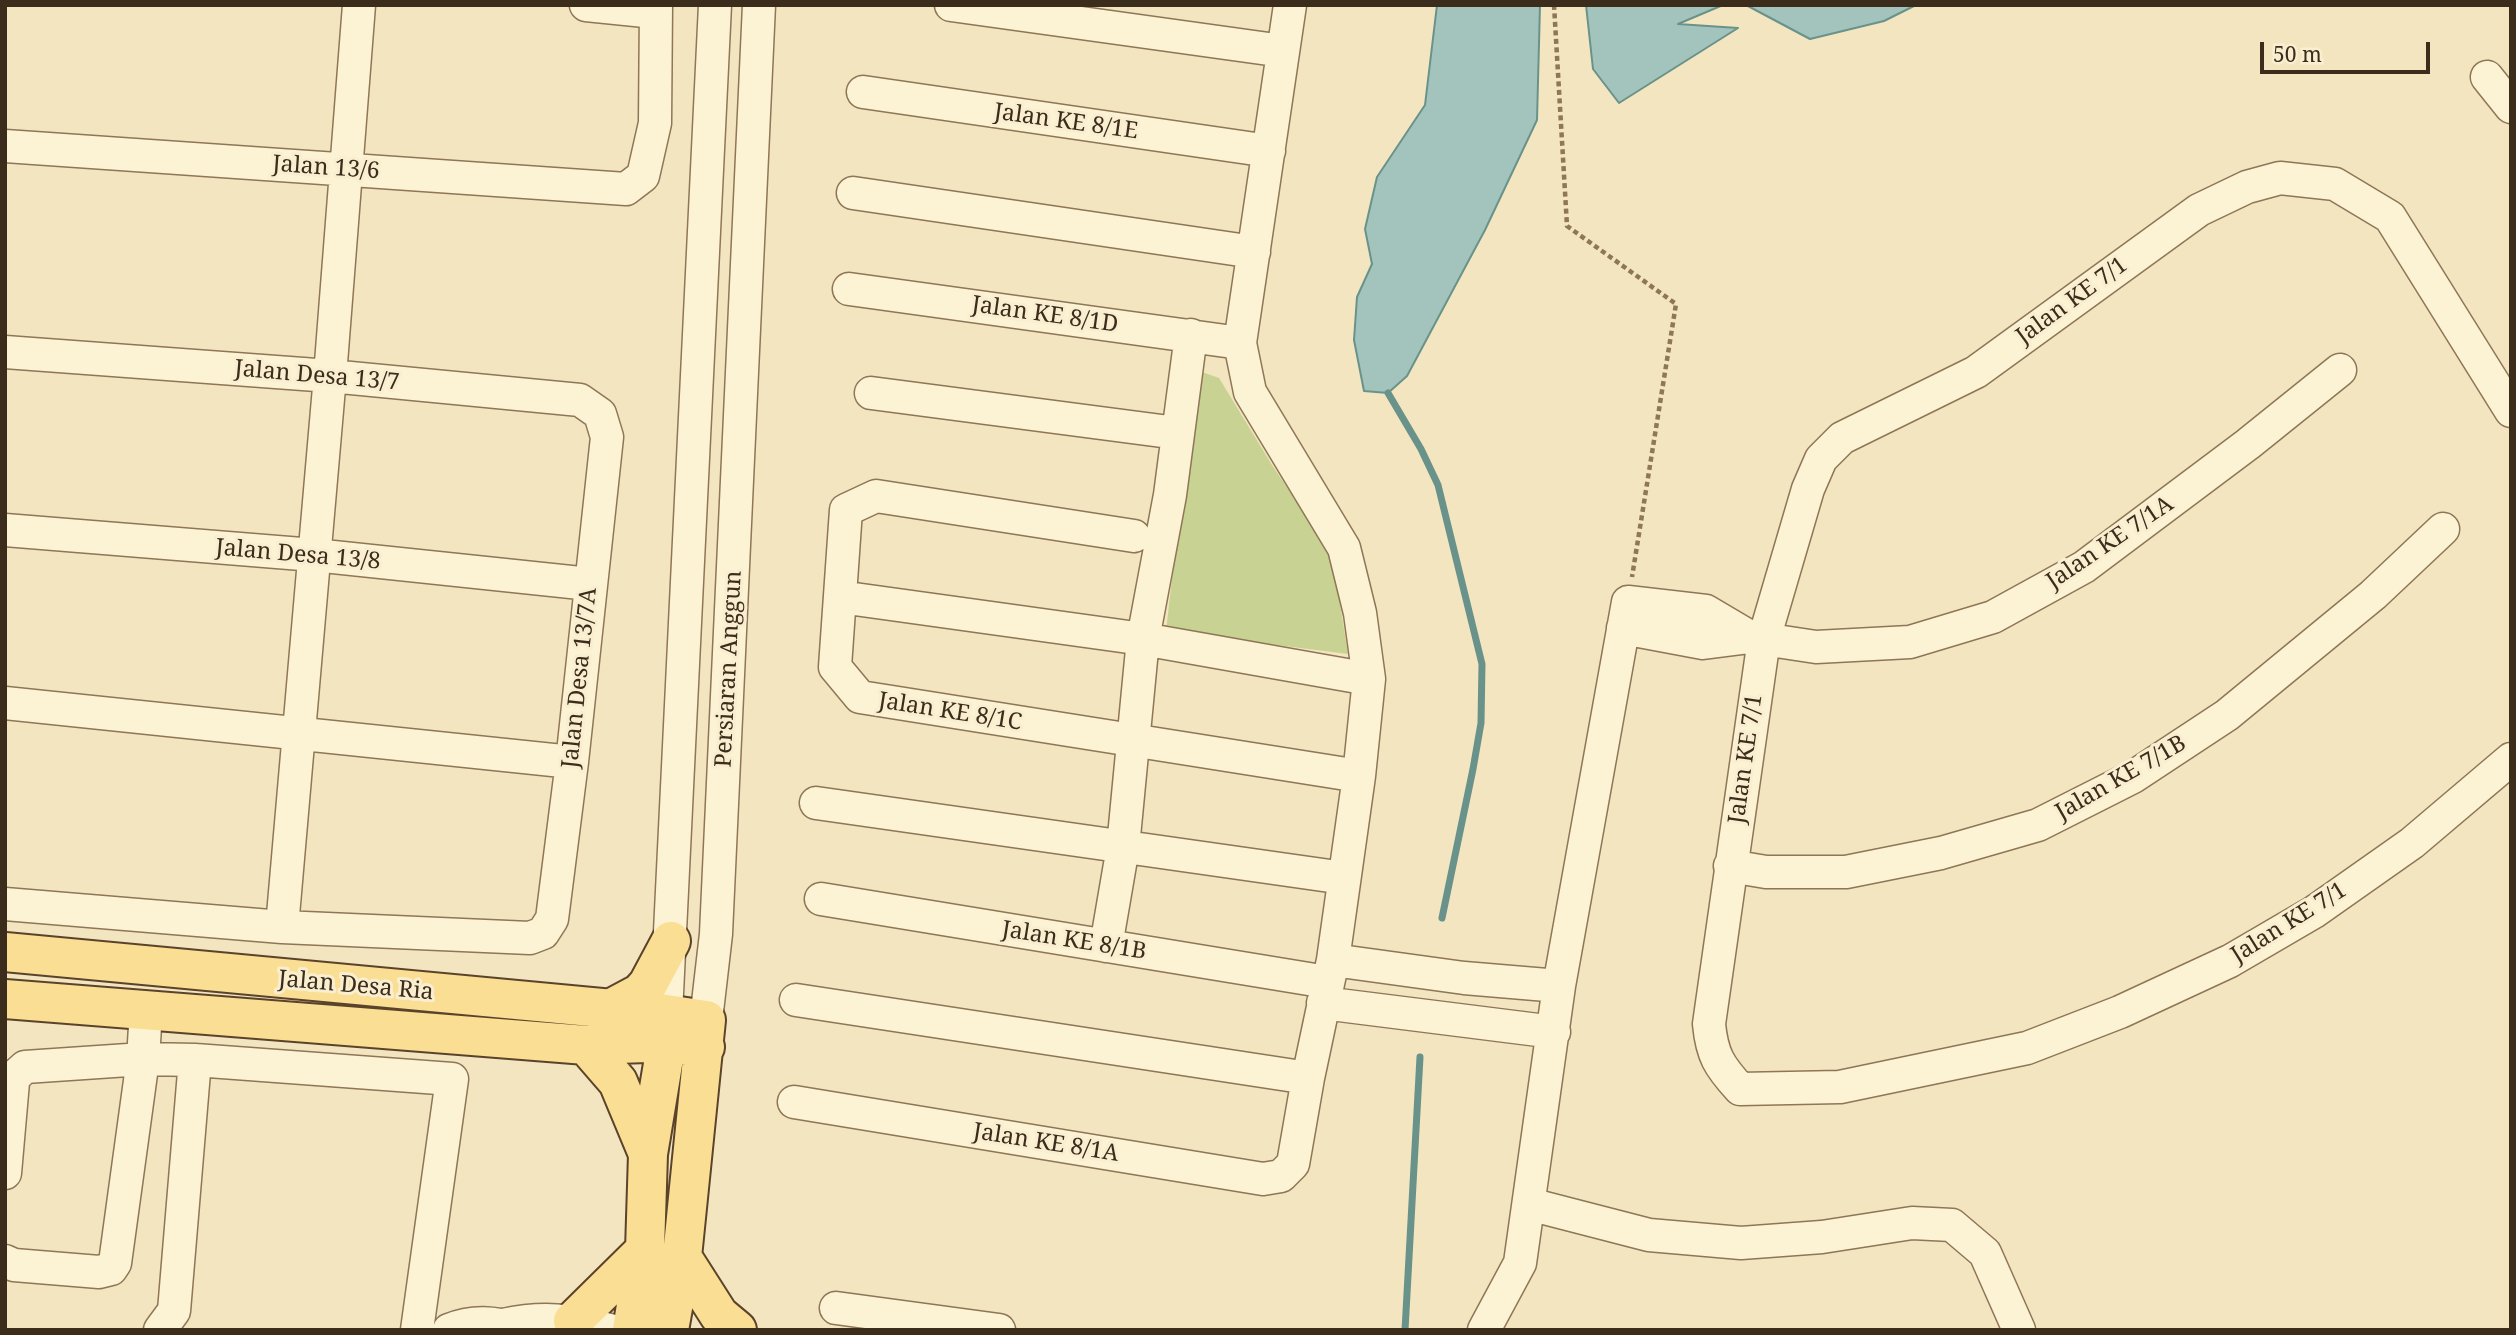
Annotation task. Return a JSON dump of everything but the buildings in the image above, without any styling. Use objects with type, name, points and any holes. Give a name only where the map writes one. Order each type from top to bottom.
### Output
[{"type":"main road","points":[[610,1009],[640,993],[648,984],[671,941]]},
{"type":"main road","name":"Jalan Desa Ria","points":[[5,953],[610,1009],[666,1030],[706,1033]]},
{"type":"main road","name":"Jalan Desa Ria","points":[[5,999],[586,1045],[648,1043],[666,1030]]},
{"type":"main road","name":"Persiaran Anggun","points":[[666,1030],[648,1154],[664,1253],[669,1330]]},
{"type":"main road","name":"Persiaran Anggun","points":[[632,1330],[664,1253],[706,1033]]},
{"type":"main road","points":[[586,1045],[618,1082],[648,1154]]},
{"type":"main road","points":[[573,1321],[664,1253],[719,1315],[737,1330]]},
{"type":"street","points":[[5,904],[282,927],[359,5]]},
{"type":"street","points":[[586,5],[656,9]]},
{"type":"street","name":"Persiaran Anggun","points":[[666,1030],[715,5]]},
{"type":"street","name":"Persiaran Anggun","points":[[706,1033],[716,934],[759,5]]},
{"type":"street","points":[[951,5],[1283,51]]},
{"type":"street","points":[[796,1000],[1308,1078],[1328,982],[1344,878],[1359,776],[1369,679],[1360,613],[1344,548],[1250,392],[1240,343],[1290,5]]},
{"type":"street","name":"Jalan 13/6","points":[[5,146],[625,189],[643,176],[655,123],[656,9]]},
{"type":"street","points":[[2487,77],[2511,107]]},
{"type":"street","name":"Jalan KE 8/1E","points":[[863,92],[1269,151]]},
{"type":"street","name":"Jalan KE 7/1","points":[[2511,411],[2390,217],[2335,184],[2280,178],[2247,187],[2199,210],[1976,372],[1842,438],[1821,459],[1808,489],[1757,638],[1709,1024],[1712,1049],[1721,1068],[1740,1088],[1840,1087],[2027,1048],[2120,1013],[2230,961],[2314,912],[2412,843],[2511,759]]},
{"type":"street","points":[[853,193],[1255,252]]},
{"type":"street","name":"Jalan KE 8/1D","points":[[849,289],[1240,343]]},
{"type":"street","points":[[1106,946],[1123,847],[1143,639],[1170,495],[1191,335]]},
{"type":"street","name":"Jalan Desa 13/7","points":[[5,352],[330,376],[580,400],[600,414],[607,437]]},
{"type":"street","name":"Jalan KE 7/1A","points":[[1757,638],[1816,647],[1910,642],[1993,617],[2084,567],[2248,444],[2340,370]]},
{"type":"street","points":[[871,393],[1177,433]]},
{"type":"street","name":"Jalan Desa 13/7A","points":[[282,927],[530,938],[544,933],[552,919],[572,762],[607,437]]},
{"type":"street","name":"Jalan KE 8/1C","points":[[1133,536],[876,496],[846,510],[835,667],[860,697],[1359,776]]},
{"type":"street","name":"Jalan KE 7/1B","points":[[1730,866],[1766,872],[1846,872],[1941,853],[2038,825],[2133,777],[2227,715],[2373,596],[2443,528]]},
{"type":"street","name":"Jalan Desa 13/8","points":[[5,530],[314,555],[590,584]]},
{"type":"street","points":[[840,597],[1143,639],[1369,679]]},
{"type":"street","points":[[1484,1330],[1520,1263],[1559,986],[1625,615],[1706,611],[1757,638]]},
{"type":"street","points":[[5,703],[572,762]]},
{"type":"street","points":[[816,803],[1344,878]]},
{"type":"street","name":"Jalan KE 8/1B","points":[[821,899],[1328,982]]},
{"type":"street","points":[[1328,982],[1401,969],[1464,978],[1559,986]]},
{"type":"street","points":[[1328,982],[1397,1012],[1554,1032]]},
{"type":"street","points":[[5,1261],[14,1265],[99,1272],[111,1269],[115,1263],[143,1059],[146,1010]]},
{"type":"street","points":[[5,1172],[13,1082],[19,1071],[31,1067],[143,1059],[195,1060],[453,1080],[417,1330]]},
{"type":"street","points":[[160,1330],[174,1311],[195,1060]]},
{"type":"street","name":"Jalan KE 8/1A","points":[[794,1102],[1263,1179],[1281,1175],[1293,1164],[1308,1078]]},
{"type":"street","points":[[1529,1204],[1649,1235],[1741,1243],[1822,1237],[1912,1223],[1952,1226],[1985,1253],[2019,1330]]},
{"type":"street","points":[[836,1307],[999,1330]]},
{"type":"street","points":[[449,1330],[474,1322],[511,1327],[532,1319],[573,1321],[610,1330]]},
{"type":"path","points":[[1554,5],[1567,226],[1676,304],[1625,615]]},
{"type":"green space","points":[[1196,370],[1219,378],[1272,465],[1332,554],[1348,654],[1166,631]]},
{"type":"water","points":[[1437,5],[1540,5],[1537,120],[1485,230],[1407,376],[1388,393],[1364,391],[1354,340],[1357,297],[1372,264],[1365,229],[1377,177],[1425,105]]},
{"type":"water","points":[[1586,5],[1723,5],[1678,24],[1738,28],[1619,103],[1593,69]]},
{"type":"water","points":[[1746,5],[1916,5],[1884,21],[1810,39]]},
{"type":"waterway","points":[[1388,393],[1421,449],[1438,485],[1482,664],[1481,723],[1442,918]]},
{"type":"waterway","points":[[1405,1330],[1420,1057]]}]
